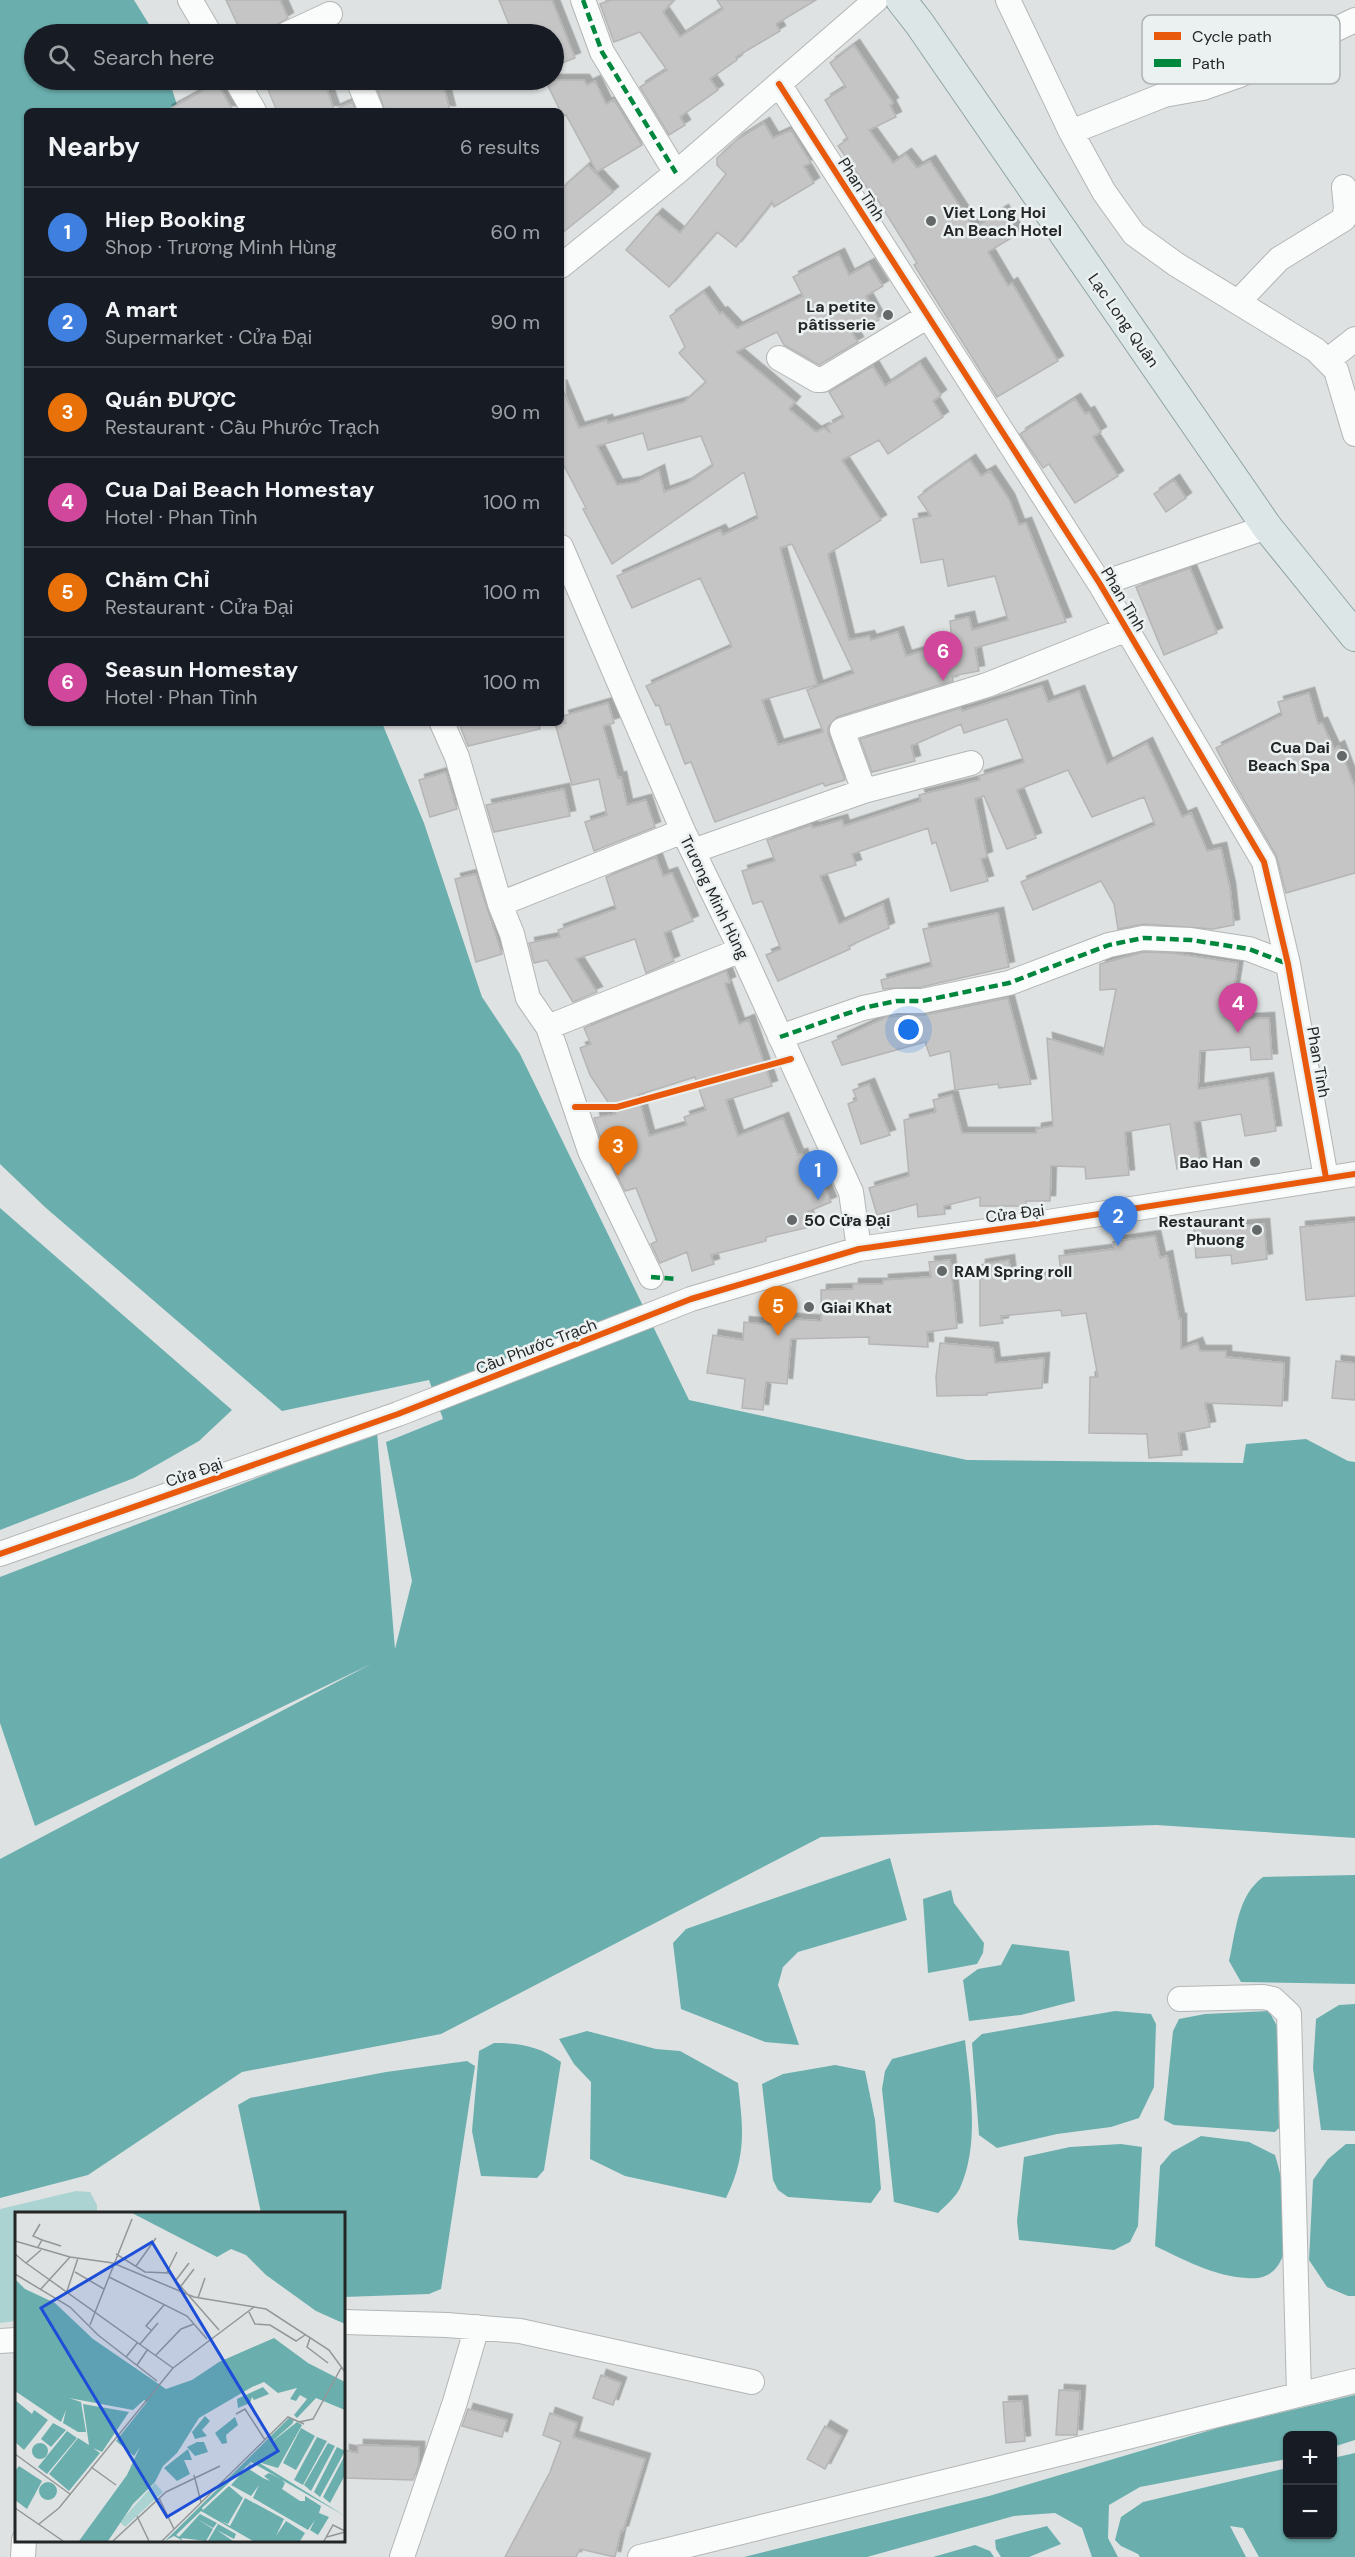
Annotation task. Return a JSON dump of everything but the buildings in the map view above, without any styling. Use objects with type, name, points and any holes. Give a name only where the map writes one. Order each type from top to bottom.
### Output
[{"type":"main road","name":"Lạc Long Quân","points":[[901,0],[1267,527],[1355,636]]},
{"type":"street","points":[[190,0],[204,24]]},
{"type":"street","points":[[583,0],[602,52],[676,173]]},
{"type":"street","points":[[564,264],[676,173],[876,0]]},
{"type":"street","points":[[1008,0],[1071,132],[1104,192],[1134,234],[1178,265],[1316,350],[1336,370],[1352,408],[1355,434]]},
{"type":"street","points":[[311,24],[331,16]]},
{"type":"street","points":[[1340,27],[1355,20]]},
{"type":"street","name":"Phan Tình","points":[[779,84],[1100,584],[1264,862],[1288,964],[1326,1178]]},
{"type":"street","points":[[1071,132],[1164,95],[1214,84]]},
{"type":"street","points":[[242,90],[252,108]]},
{"type":"street","points":[[362,90],[370,108]]},
{"type":"street","points":[[1238,302],[1279,259],[1344,219],[1346,208],[1344,187]]},
{"type":"street","points":[[779,358],[817,380],[822,380],[928,315]]},
{"type":"street","points":[[1327,361],[1355,339]]},
{"type":"street","points":[[1100,584],[1267,527]]},
{"type":"street","name":"Trương Minh Hùng","points":[[564,554],[688,841],[741,950],[851,1192],[859,1249]]},
{"type":"street","points":[[864,791],[842,730],[987,684],[1127,629]]},
{"type":"street","points":[[443,726],[457,757],[500,904],[512,934],[528,998],[548,1027],[590,1151],[651,1277]]},
{"type":"street","points":[[500,904],[688,841],[971,763]]},
{"type":"street","points":[[780,1037],[863,1008],[896,1001],[922,1001],[1009,983],[1109,945],[1143,938],[1191,940],[1249,949],[1288,964]]},
{"type":"street","points":[[548,1027],[741,950]]},
{"type":"street","name":"Cửa Đại","points":[[683,1302],[859,1249],[1355,1174]]},
{"type":"street","name":"Cầu Phước Trạch","points":[[398,1414],[683,1302]]},
{"type":"street","name":"Cửa Đại","points":[[0,1554],[398,1414]]},
{"type":"street","points":[[1180,1999],[1263,1997],[1274,1999],[1289,2014],[1299,2394]]},
{"type":"street","points":[[345,2322],[520,2331],[753,2382]]},
{"type":"street","points":[[402,2557],[455,2402],[477,2327]]},
{"type":"street","points":[[0,2341],[15,2340]]},
{"type":"street","points":[[640,2557],[1355,2381]]},
{"type":"street","points":[[23,2557],[24,2542]]},
{"type":"shaded area","points":[[0,0],[134,0],[149,24],[24,24],[24,90],[172,90],[178,108],[24,108],[24,726],[383,726],[424,823],[482,997],[520,1054],[689,1400],[967,1460],[1243,1463],[1246,1444],[1306,1439],[1348,1461],[1355,1462],[1355,1838],[1156,1825],[821,1837],[441,2034],[242,2072],[88,2175],[0,2198],[0,1859],[371,1664],[35,1826],[0,1723],[0,1577],[377,1432],[395,1649],[412,1581],[386,1442],[443,1419],[429,1380],[282,1411],[46,1208],[0,1164]]},
{"type":"shaded area","points":[[0,1208],[232,1410],[199,1441],[134,1478],[0,1530]]},
{"type":"shaded area","points":[[890,1858],[907,1920],[798,1952],[783,1967],[778,1985],[799,2045],[765,2042],[681,2009],[673,1943],[686,1929]]},
{"type":"shaded area","points":[[1355,1875],[1355,1984],[1241,1982],[1229,1961],[1239,1915],[1254,1885],[1263,1877]]},
{"type":"shaded area","points":[[951,1890],[954,1903],[984,1943],[983,1953],[977,1964],[928,1973],[923,1899]]},
{"type":"shaded area","points":[[1012,1944],[1069,1951],[1075,2001],[1021,2015],[969,2021],[963,1980],[978,1969],[1001,1965]]},
{"type":"shaded area","points":[[1355,2004],[1355,2131],[1321,2130],[1313,2068],[1316,2019],[1339,2005]]},
{"type":"shaded area","points":[[1115,2011],[1151,2014],[1156,2024],[1154,2087],[1139,2118],[1111,2127],[1057,2134],[997,2148],[979,2135],[972,2043],[982,2034]]},
{"type":"shaded area","points":[[1269,2011],[1277,2026],[1279,2128],[1275,2132],[1174,2125],[1164,2120],[1173,2031],[1179,2019],[1205,2014]]},
{"type":"shaded area","points":[[587,2031],[656,2049],[680,2051],[738,2083],[742,2141],[737,2168],[726,2198],[625,2176],[590,2159],[591,2082],[574,2064],[559,2039]]},
{"type":"shaded area","points":[[965,2040],[971,2096],[972,2134],[966,2171],[960,2188],[938,2213],[894,2202],[882,2089],[885,2071],[892,2059]]},
{"type":"shaded area","points":[[494,2043],[529,2046],[561,2062],[544,2170],[537,2178],[481,2176],[472,2131],[479,2051]]},
{"type":"shaded area","points":[[467,2061],[475,2066],[441,2289],[429,2294],[345,2297],[345,2212],[261,2212],[238,2105],[250,2098],[386,2072]]},
{"type":"shaded area","points":[[835,2065],[865,2071],[875,2120],[881,2189],[871,2203],[788,2197],[778,2190],[773,2180],[762,2084],[783,2074]]},
{"type":"shaded area","points":[[1201,2136],[1249,2142],[1275,2155],[1283,2189],[1287,2231],[1284,2250],[1278,2266],[1266,2276],[1247,2278],[1222,2274],[1200,2267],[1155,2246],[1160,2166],[1172,2152]]},
{"type":"shaded area","points":[[1121,2144],[1142,2147],[1138,2226],[1130,2242],[1114,2250],[1019,2240],[1017,2221],[1024,2157],[1070,2147]]},
{"type":"shaded area","points":[[1346,2144],[1355,2144],[1355,2296],[1348,2296],[1327,2287],[1309,2260],[1313,2180],[1328,2159]]},
{"type":"shaded area","points":[[76,2191],[90,2192],[97,2205],[97,2212],[15,2212],[15,2321],[0,2323],[0,2209]]},
{"type":"shaded area","points":[[1355,2395],[1355,2440],[1337,2446],[1337,2431],[1283,2431],[1283,2460],[1140,2487],[1109,2505],[1108,2538],[1118,2557],[1092,2557],[1082,2528],[1055,2513],[1014,2516],[867,2557],[744,2557],[989,2496],[1221,2427]]},
{"type":"shaded area","points":[[1355,2453],[1355,2557],[1259,2557],[1243,2528],[1230,2526],[1246,2557],[1140,2557],[1115,2540],[1121,2517],[1143,2502],[1283,2469],[1283,2539],[1337,2539],[1337,2457]]},
{"type":"shaded area","points":[[1047,2526],[1061,2544],[1029,2557],[1001,2557],[996,2549],[995,2540]]},
{"type":"shaded area","points":[[975,2545],[990,2551],[994,2557],[933,2557]]},
{"type":"marked path","points":[[583,0],[602,52],[676,173]]},
{"type":"marked path","points":[[780,1037],[863,1008],[896,1001],[922,1001],[1009,983],[1109,945],[1143,938],[1191,940],[1249,949],[1288,964]]},
{"type":"marked path","points":[[651,1277],[677,1279]]},
{"type":"cycle path","points":[[779,84],[1100,584],[1264,862],[1288,964],[1326,1178]]},
{"type":"cycle path","points":[[575,1107],[617,1107],[791,1059]]},
{"type":"cycle path","points":[[0,1554],[398,1414],[691,1299],[859,1249],[1355,1174]]},
{"type":"place","name":"Viet Long Hoi An Beach Hotel","points":[[931,221]]},
{"type":"place","name":"La petite pâtisserie","points":[[888,315]]},
{"type":"place","name":"Seasun Homestay","points":[[943,681]]},
{"type":"place","name":"Cua Dai Beach Spa","points":[[1342,756]]},
{"type":"place","name":"Cua Dai Beach Homestay","points":[[1238,1033]]},
{"type":"place","name":"Bao Han","points":[[1255,1162]]},
{"type":"place","name":"Quán ĐƯỢC","points":[[618,1176]]},
{"type":"place","name":"Hiep Booking","points":[[818,1200]]},
{"type":"place","name":"50 Cửa Đại","points":[[792,1220]]},
{"type":"place","name":"Restaurant Phuong","points":[[1257,1230]]},
{"type":"place","name":"A mart","points":[[1118,1246]]},
{"type":"place","name":"RAM Spring roll","points":[[942,1271]]},
{"type":"place","name":"Giai Khat","points":[[809,1307]]},
{"type":"place","name":"Chăm Chỉ","points":[[778,1336]]}]
